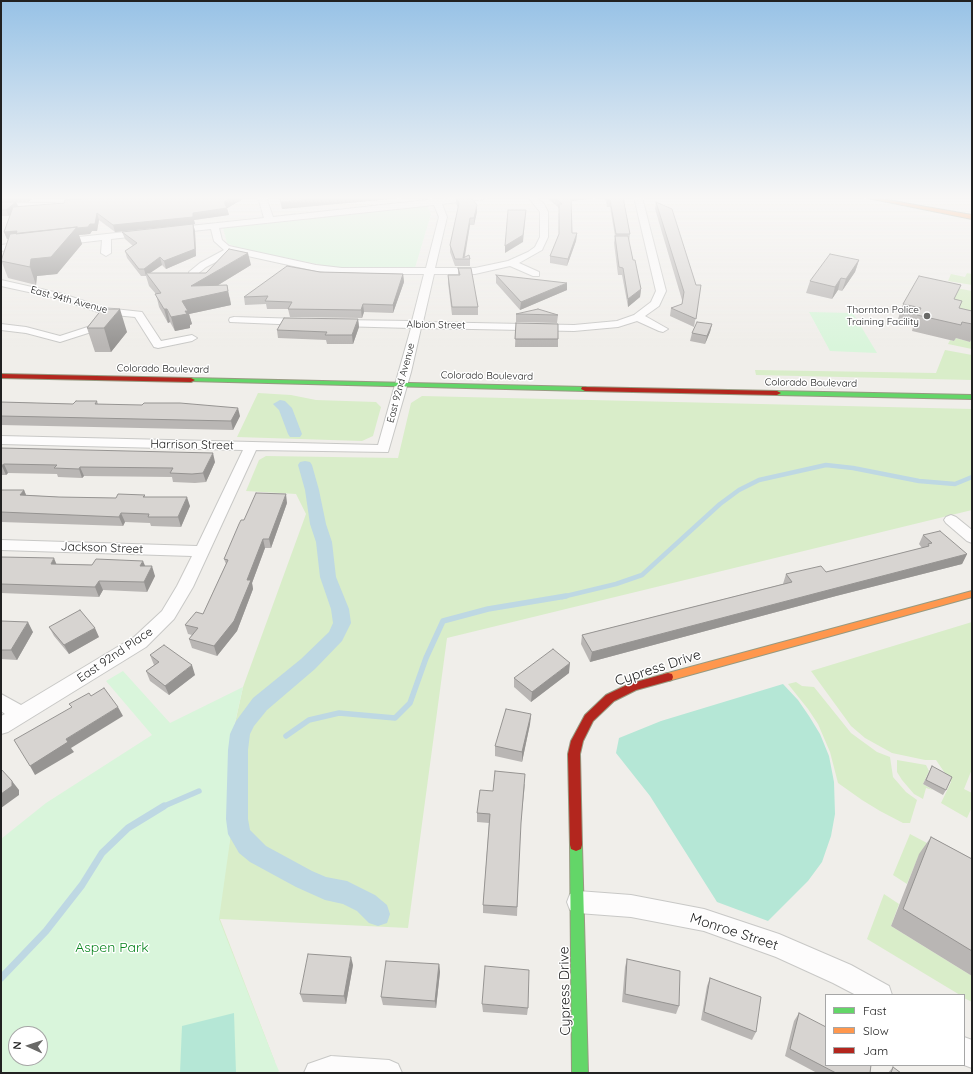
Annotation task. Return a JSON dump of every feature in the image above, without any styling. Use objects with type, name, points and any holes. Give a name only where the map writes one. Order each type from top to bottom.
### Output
[{"type":"main road","name":"Colorado Boulevard","points":[[1,376],[972,397]]},
{"type":"main road","name":"Cypress Drive","points":[[580,1073],[578,902],[574,754],[577,741],[583,727],[598,708],[610,698],[633,687],[972,594]]},
{"type":"street","points":[[106,253],[107,247]]},
{"type":"street","points":[[227,247],[232,250],[328,270],[430,272],[476,271],[511,263],[536,251],[538,247]]},
{"type":"street","name":"East 92nd Avenue","points":[[383,449],[436,247]]},
{"type":"street","name":"Albion Street","points":[[329,323],[581,328],[618,324],[638,317],[655,304],[661,291],[650,247]]},
{"type":"street","points":[[192,274],[203,264],[232,250]]},
{"type":"street","points":[[511,263],[536,274]]},
{"type":"street","name":"East 94th Avenue","points":[[1,283],[59,296],[104,311],[138,314],[158,345],[192,338]]},
{"type":"street","points":[[638,317],[663,329]]},
{"type":"street","points":[[234,320],[313,322]]},
{"type":"street","points":[[1,327],[26,330],[60,339],[110,322]]},
{"type":"street","name":"Harrison Street","points":[[1,440],[383,449]]},
{"type":"street","name":"East 92nd Place","points":[[1,726],[140,642],[155,630],[177,602],[251,446]]},
{"type":"street","points":[[951,520],[972,538]]},
{"type":"street","name":"Jackson Street","points":[[1,545],[202,550]]},
{"type":"street","points":[[1,701],[20,714]]},
{"type":"street","name":"Monroe Street","points":[[578,902],[631,906],[704,920],[779,946],[842,974],[878,994]]},
{"type":"street","points":[[317,1073],[331,1068],[389,1073]]},
{"type":"green space","points":[[235,247],[421,247],[415,268],[332,267]]},
{"type":"green space","points":[[967,273],[972,274],[972,285],[948,281],[951,274],[965,277]]},
{"type":"green space","points":[[946,286],[972,291],[972,315],[960,313]]},
{"type":"green space","points":[[809,312],[853,313],[877,353],[830,351]]},
{"type":"green space","points":[[956,338],[970,342],[972,338],[972,349],[948,344],[950,340],[954,341]]},
{"type":"green space","points":[[945,350],[972,355],[972,380],[756,375],[755,370],[936,373]]},
{"type":"green space","points":[[258,393],[291,395],[316,400],[376,402],[381,407],[373,436],[362,441],[237,437]]},
{"type":"green space","points":[[422,396],[972,409],[972,510],[447,638],[408,928],[220,919],[275,1062],[184,985],[230,841],[231,741],[243,687],[306,514],[296,494],[246,491],[259,460],[266,456],[398,458],[411,403]]},
{"type":"green space","points":[[972,622],[972,769],[964,789],[972,793],[972,807],[967,818],[941,803],[951,782],[936,760],[925,760],[892,753],[865,738],[851,726],[811,671]]},
{"type":"green space","name":"Aspen Park","points":[[123,671],[170,723],[243,687],[231,741],[230,841],[219,919],[279,1071],[277,1073],[1,1073],[1,839],[46,803],[152,735],[106,681]]},
{"type":"green space","points":[[796,682],[802,686],[814,687],[851,733],[877,752],[890,757],[893,777],[906,792],[917,800],[910,823],[903,823],[880,811],[838,783],[830,752],[818,724],[788,684]]},
{"type":"green space","points":[[783,684],[798,700],[809,716],[820,734],[829,756],[834,782],[835,814],[831,836],[822,862],[808,881],[768,921],[717,902],[650,796],[616,753],[619,738],[661,721]]},
{"type":"green space","points":[[897,760],[926,765],[929,771],[923,784],[933,790],[926,788],[923,799],[914,794],[902,780],[897,772]]},
{"type":"green space","points":[[910,834],[944,852],[919,855],[907,884],[893,875]]},
{"type":"green space","points":[[884,894],[899,904],[891,926],[972,976],[972,1002],[965,998],[965,994],[958,994],[867,939]]},
{"type":"green space","points":[[234,1013],[236,1073],[180,1073],[182,1026]]},
{"type":"building","points":[[6,247],[60,247],[51,257],[31,259],[30,267],[1,261]]},
{"type":"building","points":[[131,247],[195,247],[195,249],[164,261],[160,257],[144,269],[139,269],[125,251]]},
{"type":"building","points":[[451,247],[465,247],[463,258],[469,255],[470,259],[455,259]]},
{"type":"building","points":[[554,247],[572,247],[568,259],[550,256]]},
{"type":"building","points":[[616,247],[630,247],[633,260],[635,260],[641,289],[628,299],[623,268],[619,267]]},
{"type":"building","points":[[670,247],[684,247],[696,285],[701,285],[696,319],[671,308],[682,304],[684,292]]},
{"type":"building","points":[[229,249],[248,253],[191,286],[227,285],[228,291],[182,301],[188,311],[185,311],[187,314],[171,317],[167,309],[164,309],[155,294],[161,293],[146,273],[206,273]]},
{"type":"building","points":[[830,254],[859,260],[846,279],[841,278],[835,287],[810,281]]},
{"type":"building","points":[[287,266],[320,272],[403,274],[393,305],[363,304],[361,310],[288,309],[292,302],[265,301],[268,296],[244,297]]},
{"type":"building","points":[[458,268],[471,268],[478,307],[452,307],[448,275],[460,275]]},
{"type":"building","points":[[496,275],[567,283],[521,302]]},
{"type":"building","points":[[919,276],[961,285],[954,299],[962,301],[959,308],[972,311],[972,324],[962,322],[961,325],[917,315],[921,308],[903,304]]},
{"type":"building","points":[[102,309],[120,309],[104,328],[87,328]]},
{"type":"building","points":[[538,309],[558,315],[516,314]]},
{"type":"building","points":[[284,318],[358,319],[352,335],[325,335],[327,332],[277,330]]},
{"type":"building","points":[[697,322],[712,324],[707,336],[692,333]]},
{"type":"building","points":[[516,323],[558,324],[558,339],[515,339]]},
{"type":"building","points":[[76,401],[97,401],[95,404],[142,405],[144,403],[180,403],[238,408],[231,421],[1,416],[1,402],[73,404]]},
{"type":"building","points":[[1,448],[213,453],[203,473],[192,474],[170,473],[173,468],[80,467],[79,469],[54,468],[57,465],[4,464],[1,466]]},
{"type":"building","points":[[1,490],[24,490],[20,495],[59,497],[116,498],[118,494],[145,495],[143,497],[187,497],[178,517],[148,517],[149,514],[121,513],[119,517],[1,512]]},
{"type":"building","points":[[256,493],[286,494],[269,539],[263,539],[247,580],[251,580],[234,621],[214,646],[189,639],[198,628],[185,625],[196,612],[203,614],[228,560],[224,559],[239,524],[241,520],[244,520]]},
{"type":"building","points":[[940,531],[967,554],[592,652],[582,635],[792,582],[786,574],[821,566],[826,572],[929,546],[928,544],[932,543],[923,535]]},
{"type":"building","points":[[1,557],[54,558],[51,564],[92,565],[96,559],[143,561],[140,566],[152,566],[144,582],[99,581],[95,587],[1,584]]},
{"type":"building","points":[[80,610],[95,628],[64,645],[49,627]]},
{"type":"building","points":[[1,621],[28,622],[11,650],[1,650]]},
{"type":"building","points":[[164,645],[192,665],[165,686],[146,671],[159,662],[150,655]]},
{"type":"building","points":[[553,649],[570,663],[532,692],[514,678]]},
{"type":"building","points":[[104,688],[118,707],[66,739],[68,742],[30,766],[14,740],[72,707],[69,704],[89,693],[91,696]]},
{"type":"building","points":[[506,709],[531,714],[522,752],[495,746]]},
{"type":"building","points":[[932,766],[952,777],[946,790],[926,780]]},
{"type":"building","points":[[1,769],[12,781],[12,786],[1,794]]},
{"type":"building","points":[[495,771],[525,774],[517,907],[483,905],[490,814],[477,813],[480,790],[493,791]]},
{"type":"building","points":[[931,837],[972,859],[972,951],[903,909]]},
{"type":"building","points":[[308,954],[351,957],[344,996],[300,994]]},
{"type":"building","points":[[627,959],[680,971],[679,1006],[625,994]]},
{"type":"building","points":[[386,961],[439,964],[435,1001],[381,997]]},
{"type":"building","points":[[485,966],[529,970],[528,1008],[482,1004]]},
{"type":"building","points":[[710,978],[761,997],[756,1032],[704,1012]]},
{"type":"building","points":[[799,1013],[825,1026],[825,1066],[871,1066],[870,1073],[836,1073],[790,1049]]},
{"type":"building","points":[[893,1067],[901,1073],[891,1073]]},
{"type":"waterway","points":[[280,404],[285,408],[295,434]]},
{"type":"waterway","points":[[305,465],[312,490],[318,524],[324,542],[328,577],[340,609],[342,623],[336,636],[308,664],[260,704],[246,721],[240,734],[238,750],[237,819],[239,834],[247,845],[258,854],[304,879],[325,888],[347,893],[366,903],[378,914]]},
{"type":"waterway","points":[[562,597],[616,584],[642,575],[720,504],[739,490],[759,480],[826,465],[853,468],[919,481],[955,484],[972,477]]},
{"type":"waterway","points":[[286,736],[309,720],[339,713],[395,718],[410,703],[426,658],[443,621],[488,609],[566,596]]},
{"type":"waterway","points":[[163,806],[199,791]]},
{"type":"waterway","points":[[1,978],[46,931],[82,885],[102,853],[128,828],[163,806]]},
{"type":"traffic: fast","points":[[191,380],[585,389]]},
{"type":"traffic: fast","points":[[777,393],[972,397]]},
{"type":"traffic: fast","points":[[576,845],[580,1073]]},
{"type":"traffic: slow","points":[[668,677],[972,594]]},
{"type":"traffic: jam","points":[[1,376],[191,380]]},
{"type":"traffic: jam","points":[[585,389],[777,393]]},
{"type":"traffic: jam","points":[[576,845],[574,754],[577,741],[589,718],[610,698],[633,687],[668,677]]},
{"type":"place","name":"Thornton Police Training Facility","points":[[927,316]]}]
